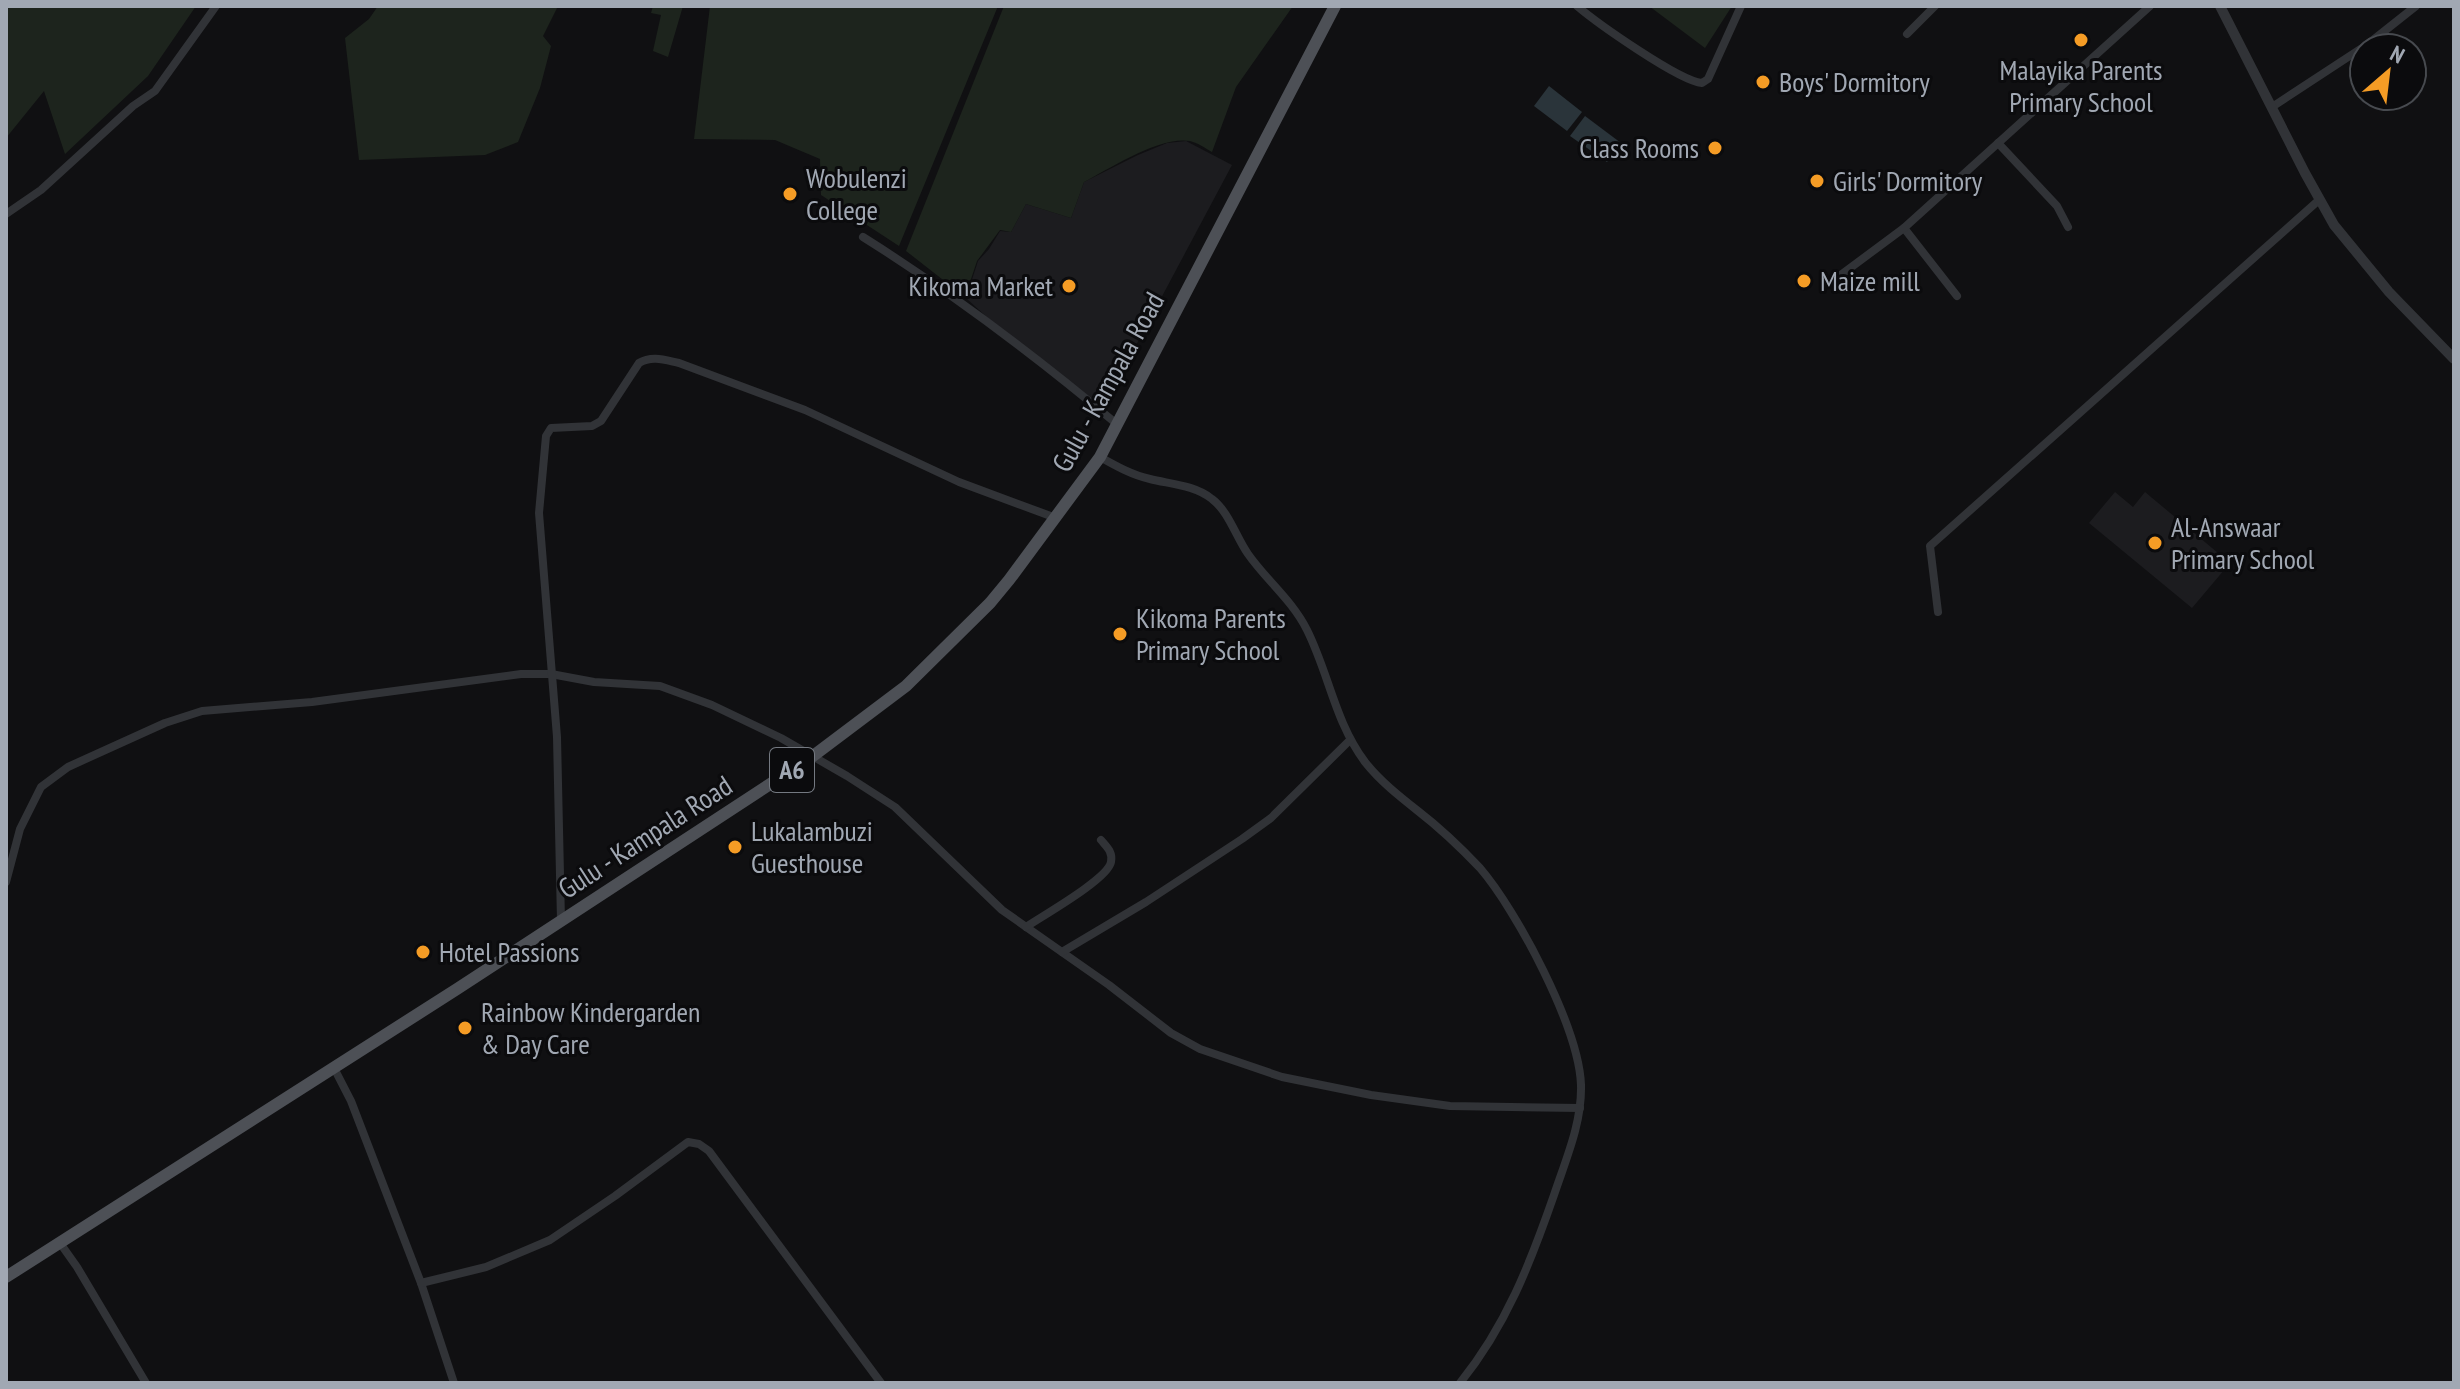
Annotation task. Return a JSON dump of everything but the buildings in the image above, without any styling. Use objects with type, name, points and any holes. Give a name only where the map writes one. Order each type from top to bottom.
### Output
[{"type":"main road","name":"Gulu - Kampala Road","points":[[6,1277],[813,756],[906,686],[1009,580],[1100,457],[1335,6]]},
{"type":"street","points":[[6,214],[41,190],[133,106],[155,91],[216,6]]},
{"type":"street","points":[[1577,6],[1596,22],[1682,76],[1702,83],[1708,79],[1741,6]]},
{"type":"street","points":[[1907,34],[1935,6]]},
{"type":"street","points":[[1838,277],[1904,228],[2150,6]]},
{"type":"street","points":[[2220,6],[2334,225],[2389,292],[2454,359]]},
{"type":"street","points":[[2272,107],[2368,44],[2416,6]]},
{"type":"street","points":[[1998,143],[2057,206],[2068,227]]},
{"type":"street","points":[[1938,612],[1930,546],[2319,200]]},
{"type":"street","points":[[1904,228],[1957,296]]},
{"type":"street","points":[[863,237],[989,323],[1118,425]]},
{"type":"street","points":[[561,921],[557,737],[539,513],[546,436],[551,428],[592,426],[601,421],[639,363],[647,358],[679,363],[805,410],[959,482],[1056,518]]},
{"type":"street","points":[[1100,457],[1124,471],[1199,491],[1216,502],[1227,515],[1249,555],[1299,614],[1350,740],[1375,775],[1480,869],[1501,897],[1549,983],[1579,1064],[1580,1108],[1546,1223],[1519,1290],[1489,1345],[1460,1383]]},
{"type":"street","points":[[6,882],[20,829],[41,787],[68,767],[165,723],[202,711],[312,702],[521,674],[551,674],[594,682],[660,686],[734,715],[813,756],[895,807],[991,900],[1171,1033],[1200,1049],[1282,1077],[1371,1095],[1450,1106],[1580,1108]]},
{"type":"street","points":[[1062,952],[1146,902],[1271,818],[1350,740]]},
{"type":"street","points":[[1026,927],[1106,872],[1112,856],[1101,840]]},
{"type":"street","points":[[334,1068],[351,1101],[421,1283],[454,1383]]},
{"type":"street","points":[[421,1283],[486,1267],[550,1240],[688,1142],[699,1144],[709,1151],[881,1383]]},
{"type":"street","points":[[60,1243],[146,1383]]},
{"type":"shaded area","points":[[6,6],[196,6],[148,76],[65,154],[44,91],[6,138]]},
{"type":"shaded area","points":[[378,6],[581,6],[557,8],[543,36],[551,46],[540,88],[518,142],[485,155],[359,160],[345,38],[369,19]]},
{"type":"shaded area","points":[[653,6],[683,6],[668,57],[653,51],[661,15],[651,13]]},
{"type":"shaded area","points":[[710,6],[998,6],[899,246],[821,195],[820,159],[775,140],[694,139]]},
{"type":"shaded area","points":[[1004,6],[1293,6],[1236,87],[1212,152],[1190,141],[1178,141],[1136,154],[1084,182],[1071,218],[1026,204],[1011,232],[1000,230],[977,261],[965,297],[906,251]]},
{"type":"shaded area","points":[[1649,6],[1732,6],[1705,48]]},
{"type":"shaded area","points":[[1549,86],[1582,112],[1567,131],[1534,106]]},
{"type":"shaded area","points":[[1585,116],[1621,143],[1607,162],[1570,136]]},
{"type":"shaded area","name":"Kikoma Market","points":[[1186,141],[1232,165],[1102,409],[966,298],[978,261],[1000,231],[1011,232],[1026,204],[1071,218],[1084,182],[1167,143]]},
{"type":"shaded area","points":[[2115,492],[2133,507],[2145,492],[2230,563],[2192,608],[2089,523]]},
{"type":"place","name":"Malayika Parents Primary School","points":[[2081,40]]},
{"type":"place","name":"Boys' Dormitory","points":[[1763,82]]},
{"type":"place","name":"Class Rooms","points":[[1715,148]]},
{"type":"place","name":"Girls' Dormitory","points":[[1817,181]]},
{"type":"place","name":"Wobulenzi College","points":[[790,194]]},
{"type":"place","name":"Maize mill","points":[[1804,281]]},
{"type":"place","name":"Kikoma Market","points":[[1069,286]]},
{"type":"place","name":"Al-Answaar Primary School","points":[[2155,543]]},
{"type":"place","name":"Kikoma Parents Primary School","points":[[1120,634]]},
{"type":"place","name":"Lukalambuzi Guesthouse","points":[[735,847]]},
{"type":"place","name":"Hotel Passions","points":[[423,952]]},
{"type":"place","name":"Rainbow Kindergarden & Day Care","points":[[465,1028]]}]
